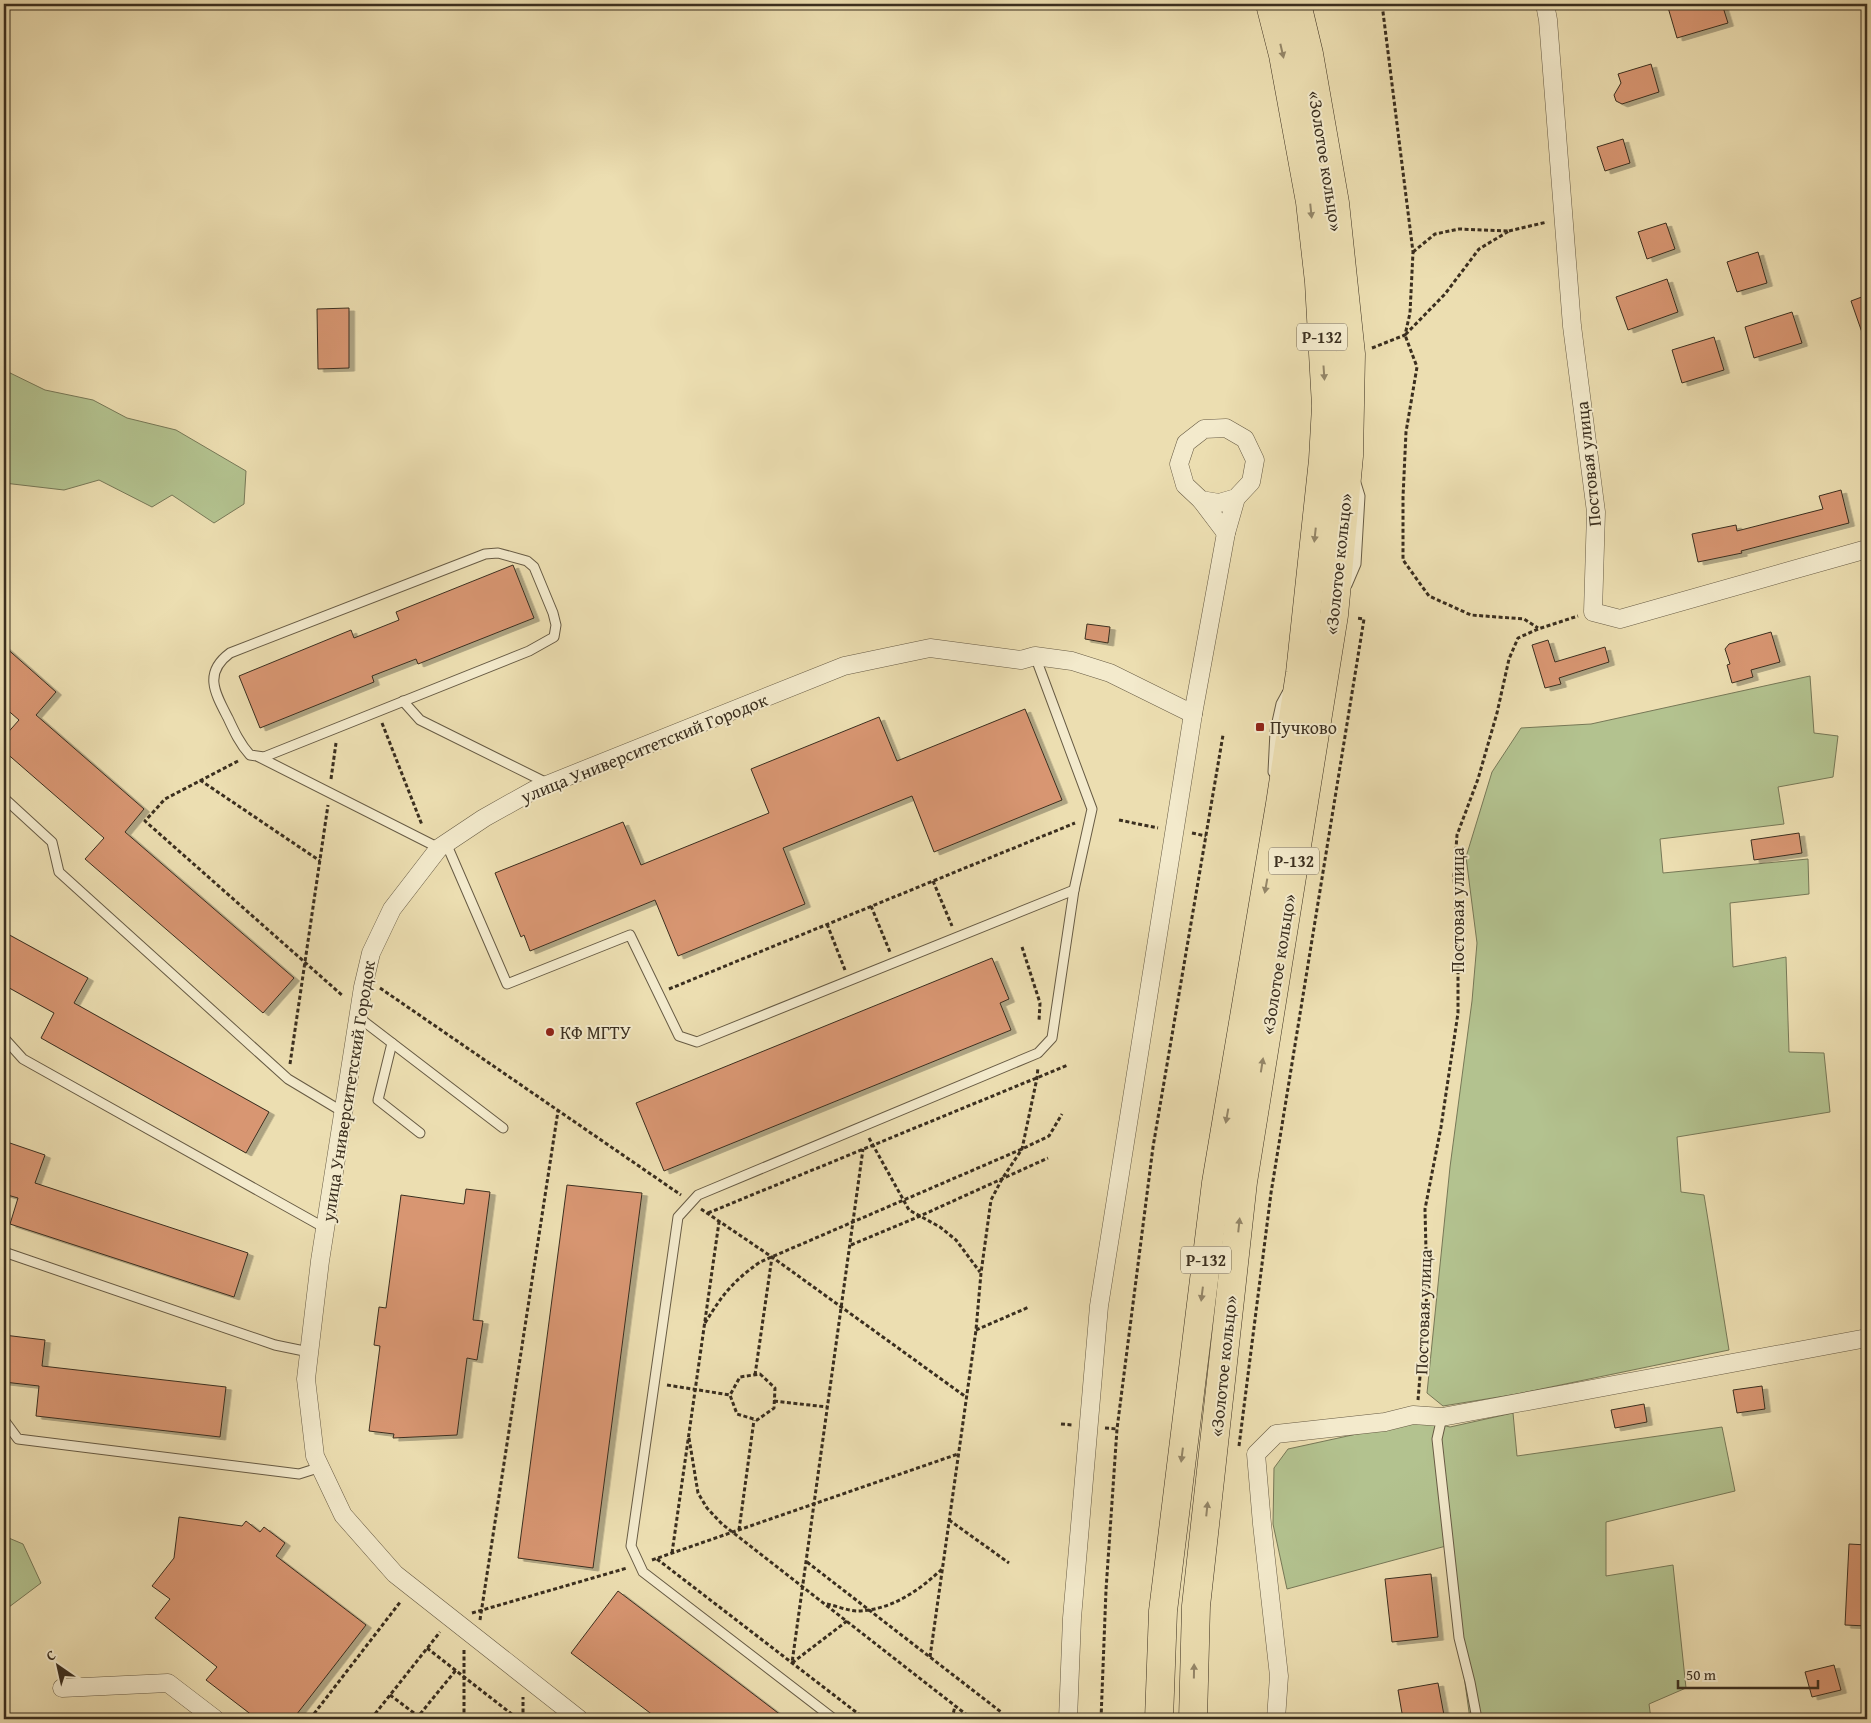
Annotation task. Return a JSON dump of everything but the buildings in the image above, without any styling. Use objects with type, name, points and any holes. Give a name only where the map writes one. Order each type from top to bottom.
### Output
[{"type":"highway","name":"«Золотое кольцо»","points":[[1159,1719],[1163,1611],[1216,1184],[1280,804],[1300,673],[1323,460],[1326,406],[1319,282],[1310,202],[1283,55],[1270,4]]},
{"type":"highway","name":"«Золотое кольцо»","points":[[1193,1719],[1196,1606],[1243,1182],[1344,616],[1351,354],[1335,203],[1309,54],[1297,4]]},
{"type":"street","name":"Постовая улица","points":[[1545,4],[1548,20],[1572,326],[1596,512],[1593,612]]},
{"type":"street","points":[[1068,1719],[1072,1618],[1099,1306],[1193,714],[1226,533],[1236,498],[1251,482],[1255,460],[1246,440],[1226,428],[1204,429],[1186,442],[1179,464],[1185,485],[1201,500],[1226,533]]},
{"type":"street","points":[[1201,500],[1219,503],[1236,498]]},
{"type":"street","points":[[1593,612],[1620,619],[1867,549]]},
{"type":"street","name":"улица Университетский Городок","points":[[579,1719],[471,1636],[395,1574],[344,1514],[315,1456],[306,1379],[325,1228],[358,1014],[370,953],[392,909],[438,844],[534,790],[844,666],[930,648],[1021,660],[1035,656],[1072,662],[1110,673],[1193,714]]},
{"type":"street","points":[[1276,1719],[1279,1676],[1256,1454],[1276,1434],[1385,1422],[1413,1415],[1442,1417],[1867,1338]]},
{"type":"street","points":[[62,1688],[168,1684],[215,1719]]},
{"type":"lane","points":[[253,755],[264,756],[338,727],[529,651],[554,637],[556,625],[553,613],[531,564],[527,560],[511,556],[485,554],[230,653],[217,665],[214,676],[214,691],[238,739],[253,755],[438,844],[507,984],[630,935],[679,1036],[697,1042],[1074,890]]},
{"type":"lane","points":[[834,1719],[644,1572],[631,1546],[678,1218],[698,1195],[1038,1053],[1052,1038],[1074,890],[1092,810],[1035,656]]},
{"type":"lane","points":[[403,701],[420,720],[550,784]]},
{"type":"lane","points":[[4,798],[52,842],[59,872],[288,1079],[343,1112]]},
{"type":"lane","points":[[358,1014],[392,1043],[503,1128]]},
{"type":"lane","points":[[4,1038],[23,1058],[325,1228]]},
{"type":"lane","points":[[392,1043],[378,1100],[420,1133]]},
{"type":"lane","points":[[4,1252],[275,1345],[309,1352]]},
{"type":"lane","points":[[1442,1417],[1437,1439],[1458,1628],[1477,1719]]},
{"type":"lane","points":[[4,1420],[18,1439],[299,1474],[321,1467]]},
{"type":"path","points":[[1382,4],[1414,252],[1410,313],[1405,335],[1417,367],[1406,432],[1403,560],[1429,596],[1471,615],[1524,619],[1538,628]]},
{"type":"path","points":[[1414,252],[1435,234],[1459,229],[1509,231],[1563,219]]},
{"type":"path","points":[[1372,348],[1405,335],[1445,294],[1479,249],[1509,231]]},
{"type":"path","name":"Постовая улица","points":[[1413,1415],[1419,1396],[1427,1293],[1425,1209],[1441,1127],[1458,1013],[1458,945],[1454,876],[1457,835],[1478,779],[1497,713],[1509,659],[1518,638],[1538,628],[1593,612]]},
{"type":"path","points":[[1239,1450],[1271,1193],[1364,619],[1344,616]]},
{"type":"path","points":[[378,711],[438,844]]},
{"type":"path","points":[[288,1079],[306,963],[338,727]]},
{"type":"path","points":[[1101,1719],[1106,1590],[1117,1429],[1153,1147],[1223,735]]},
{"type":"path","points":[[253,755],[165,799],[145,821],[306,963],[358,1014]]},
{"type":"path","points":[[200,780],[320,861]]},
{"type":"path","points":[[671,997],[668,989],[1090,816]]},
{"type":"path","points":[[933,881],[953,928]]},
{"type":"path","points":[[871,906],[890,954],[899,950]]},
{"type":"path","points":[[827,924],[846,972],[837,975]]},
{"type":"path","points":[[930,1657],[976,1330],[981,1273],[991,1200],[1002,1179],[1022,1149],[1037,1078],[1040,1004],[1022,947]]},
{"type":"path","points":[[365,978],[772,1257],[966,1397]]},
{"type":"path","points":[[707,1213],[1068,1065]]},
{"type":"path","points":[[464,1719],[464,1677],[471,1636],[482,1610],[558,1111]]},
{"type":"path","points":[[705,1323],[725,1292],[739,1278],[760,1262],[904,1201],[1049,1136],[1062,1114]]},
{"type":"path","points":[[863,1126],[909,1210],[940,1227],[956,1240],[981,1273]]},
{"type":"path","points":[[792,1663],[863,1149]]},
{"type":"path","points":[[850,1245],[920,1216],[1048,1158]]},
{"type":"path","points":[[672,1553],[719,1222]]},
{"type":"path","points":[[755,1374],[772,1257]]},
{"type":"path","points":[[976,1330],[1029,1307]]},
{"type":"path","points":[[755,1374],[760,1374],[775,1388],[774,1408],[757,1420],[737,1414],[730,1395],[740,1377],[755,1374]]},
{"type":"path","points":[[654,1384],[730,1395]]},
{"type":"path","points":[[774,1401],[828,1407]]},
{"type":"path","points":[[739,1530],[754,1419]]},
{"type":"path","points":[[689,1438],[698,1493],[707,1508],[733,1532],[972,1719]]},
{"type":"path","points":[[371,1719],[450,1619],[657,1559],[958,1454]]},
{"type":"path","points":[[949,1520],[1009,1563]]},
{"type":"path","points":[[657,1559],[865,1719]]},
{"type":"path","points":[[806,1562],[1002,1712]]},
{"type":"path","points":[[824,1603],[856,1611],[880,1608],[906,1597],[927,1583],[943,1568]]},
{"type":"path","points":[[310,1719],[412,1588]]},
{"type":"path","points":[[792,1663],[847,1621]]},
{"type":"path","points":[[427,1648],[518,1719]]},
{"type":"path","points":[[390,1695],[419,1718],[456,1670]]},
{"type":"path","points":[[952,1719],[955,1706]]},
{"type":"green space","points":[[4,370],[45,390],[93,400],[127,418],[176,430],[246,471],[244,504],[214,523],[172,495],[152,507],[99,480],[64,490],[4,483]]},
{"type":"green space","points":[[1810,676],[1814,733],[1838,736],[1833,777],[1778,787],[1784,824],[1660,839],[1663,873],[1808,859],[1809,894],[1730,903],[1733,967],[1786,957],[1789,1052],[1824,1053],[1830,1112],[1677,1137],[1681,1192],[1704,1195],[1729,1350],[1517,1394],[1443,1406],[1427,1393],[1450,1167],[1472,1001],[1477,943],[1466,857],[1492,772],[1521,728],[1591,724]]},
{"type":"green space","points":[[1513,1413],[1517,1456],[1722,1427],[1735,1491],[1606,1522],[1606,1576],[1673,1565],[1686,1688],[1649,1704],[1651,1719],[1470,1719],[1446,1546],[1287,1589],[1273,1524],[1274,1468],[1288,1449],[1421,1420],[1450,1427]]},
{"type":"green space","points":[[4,1536],[23,1544],[41,1583],[9,1607],[4,1604]]},
{"type":"place","name":"Пучково","points":[[1260,727]]},
{"type":"place","name":"КФ МГТУ","points":[[550,1032]]}]
